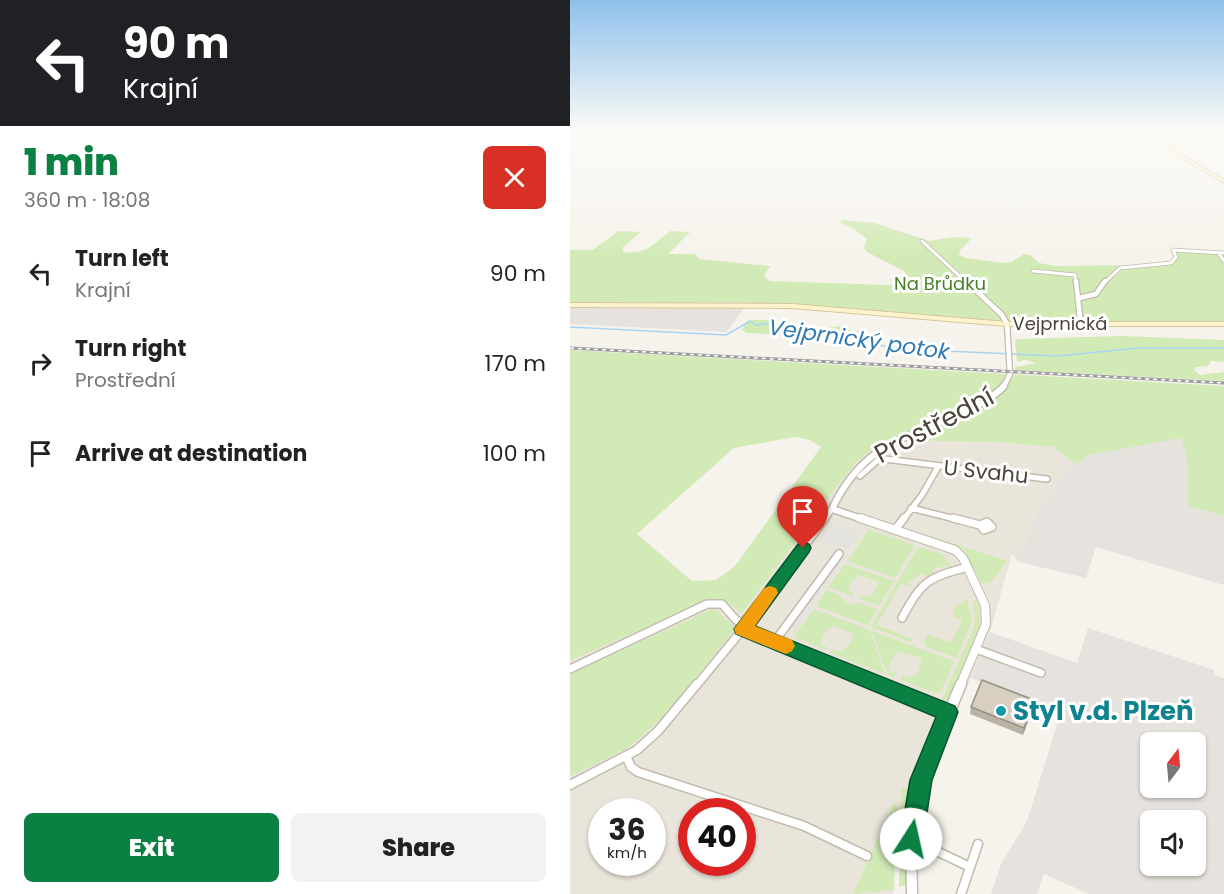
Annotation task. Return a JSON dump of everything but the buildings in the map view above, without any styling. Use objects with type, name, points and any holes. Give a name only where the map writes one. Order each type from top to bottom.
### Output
[{"type":"main road","points":[[1210,174],[1224,182]]},
{"type":"main road","name":"Vejprnická","points":[[570,305],[792,306],[1007,324],[1224,324]]},
{"type":"street","points":[[922,241],[1002,315],[1007,324]]},
{"type":"street","points":[[1079,298],[1096,294],[1109,276],[1122,267],[1171,263],[1176,257],[1173,250],[1176,249],[1224,253]]},
{"type":"street","points":[[1218,252],[1224,261]]},
{"type":"street","points":[[1033,271],[1075,275],[1080,318],[1084,324]]},
{"type":"street","name":"Prostřední","points":[[570,785],[626,756],[658,732],[744,627],[832,509],[848,478],[870,456],[897,440],[975,406],[1000,392],[1009,377],[1007,324]]},
{"type":"street","name":"U Svahu","points":[[860,476],[878,460],[885,459],[1047,478]]},
{"type":"street","points":[[895,530],[922,495],[938,467]]},
{"type":"street","points":[[911,508],[980,525]]},
{"type":"street","points":[[832,509],[949,547],[963,558],[985,605],[986,624],[921,780],[911,839],[912,894]]},
{"type":"street","points":[[775,641],[839,554]]},
{"type":"street","points":[[902,618],[919,587],[927,579],[968,567]]},
{"type":"street","points":[[570,669],[706,603],[722,604],[744,627],[948,712]]},
{"type":"street","points":[[975,649],[1041,674]]},
{"type":"street","points":[[626,756],[631,767],[638,772],[804,826],[867,856]]},
{"type":"street","points":[[911,839],[970,867]]},
{"type":"street","points":[[961,894],[978,844]]},
{"type":"shaded area","points":[[570,302],[748,302],[727,332],[570,324]]},
{"type":"shaded area","points":[[1181,437],[1187,458],[1188,506],[1224,516],[1224,585],[1096,547],[1086,578],[1019,562],[1012,554],[1023,548],[1038,511],[1066,472],[1088,455]]},
{"type":"shaded area","points":[[887,440],[997,442],[1055,447],[1076,465],[1066,472],[1038,511],[1023,548],[1012,554],[990,632],[890,870],[893,894],[570,894],[570,661],[705,601],[725,601],[742,613],[854,464]]},
{"type":"shaded area","points":[[830,524],[859,533],[848,549],[819,539]]},
{"type":"shaded area","points":[[840,557],[845,558],[794,632],[789,630]]},
{"type":"shaded area","points":[[1088,628],[1214,670],[1214,675],[1224,678],[1224,894],[1089,894],[1044,874],[1037,894],[991,894],[1001,864],[1027,821],[1061,712],[970,678],[990,632],[1077,663]]},
{"type":"shaded area","points":[[796,643],[930,695],[928,700],[793,647]]},
{"type":"green space","name":"Na Brůdku","points":[[842,220],[875,223],[929,241],[954,237],[972,238],[960,250],[959,255],[1003,263],[1011,262],[1024,254],[1030,255],[1039,263],[1056,266],[1150,265],[1171,261],[1174,257],[1172,248],[1224,252],[1224,324],[1007,324],[839,309],[745,305],[747,302],[570,302],[570,250],[593,250],[618,231],[641,232],[622,248],[624,252],[644,250],[670,231],[690,232],[668,254],[695,254],[699,259],[770,266],[764,276],[770,281],[888,285],[901,283],[907,275],[904,271],[867,252],[864,248],[867,239],[839,222]]},
{"type":"green space","points":[[767,320],[810,331],[841,326],[872,336],[869,343],[855,339],[747,333],[742,330],[747,321]]},
{"type":"green space","points":[[1124,336],[1224,340],[1224,362],[1211,361],[1208,366],[1196,367],[1194,370],[1200,375],[1224,372],[1224,381],[1015,370],[1015,367],[1036,363],[1025,360],[1017,362],[1015,341],[1017,339]]},
{"type":"green space","points":[[570,350],[1224,386],[1224,516],[1188,506],[1187,458],[1181,438],[1088,455],[1076,465],[1054,447],[997,442],[887,440],[854,464],[742,613],[725,601],[705,601],[570,661]],"holes":[[[795,437],[810,440],[821,447],[735,566],[716,580],[692,581],[637,534],[734,448]]]},
{"type":"green space","points":[[869,530],[915,545],[895,578],[847,561]]},
{"type":"green space","points":[[924,534],[1007,561],[991,582],[982,584],[964,550],[923,536]]},
{"type":"green space","points":[[918,547],[942,554],[954,569],[951,570],[949,565],[933,569],[935,574],[927,576],[922,573],[909,583],[913,587],[901,583],[877,625],[912,639],[911,642],[871,627]]},
{"type":"green space","points":[[845,564],[894,581],[879,606],[859,598],[861,595],[868,597],[875,592],[879,582],[859,575],[852,581],[848,590],[855,594],[853,596],[828,587]]},
{"type":"green space","points":[[826,590],[840,595],[842,600],[854,605],[858,602],[877,609],[867,625],[816,606]]},
{"type":"green space","points":[[967,599],[972,620],[957,658],[926,647],[923,643],[928,634],[951,643],[962,620],[954,617],[953,609]]},
{"type":"green space","points":[[976,600],[980,610],[980,622],[973,649],[950,698],[940,704],[974,627],[975,613],[972,602]]},
{"type":"green space","points":[[714,608],[736,628],[665,715],[628,748],[570,776],[570,674]]},
{"type":"green space","points":[[814,609],[870,630],[885,674],[831,653],[834,649],[841,651],[849,645],[854,634],[833,626],[825,632],[820,643],[828,648],[826,650],[796,638],[796,633]]},
{"type":"green space","points":[[872,631],[954,661],[941,692],[935,693],[901,680],[903,675],[910,678],[918,672],[922,660],[918,657],[899,651],[892,658],[888,669],[896,674],[894,677],[888,675]]},
{"type":"green space","points":[[902,787],[913,791],[906,838],[906,886],[899,886]]},
{"type":"green space","points":[[894,803],[897,805],[894,890],[853,894]]},
{"type":"waterway","name":"Vejprnický potok","points":[[570,327],[726,335],[750,321],[756,325],[774,323],[774,326],[785,327],[790,333],[864,336],[869,343],[900,349],[1057,356],[1138,348],[1224,348]]},
{"type":"railway","points":[[570,348],[1224,383]]},
{"type":"slow traffic","points":[[770,593],[743,629],[786,646]]},
{"type":"place","name":"Styl v.d. Plzeň","points":[[1001,711]]},
{"type":"route","points":[[803,548],[743,629],[948,712],[921,780],[911,839]]}]
